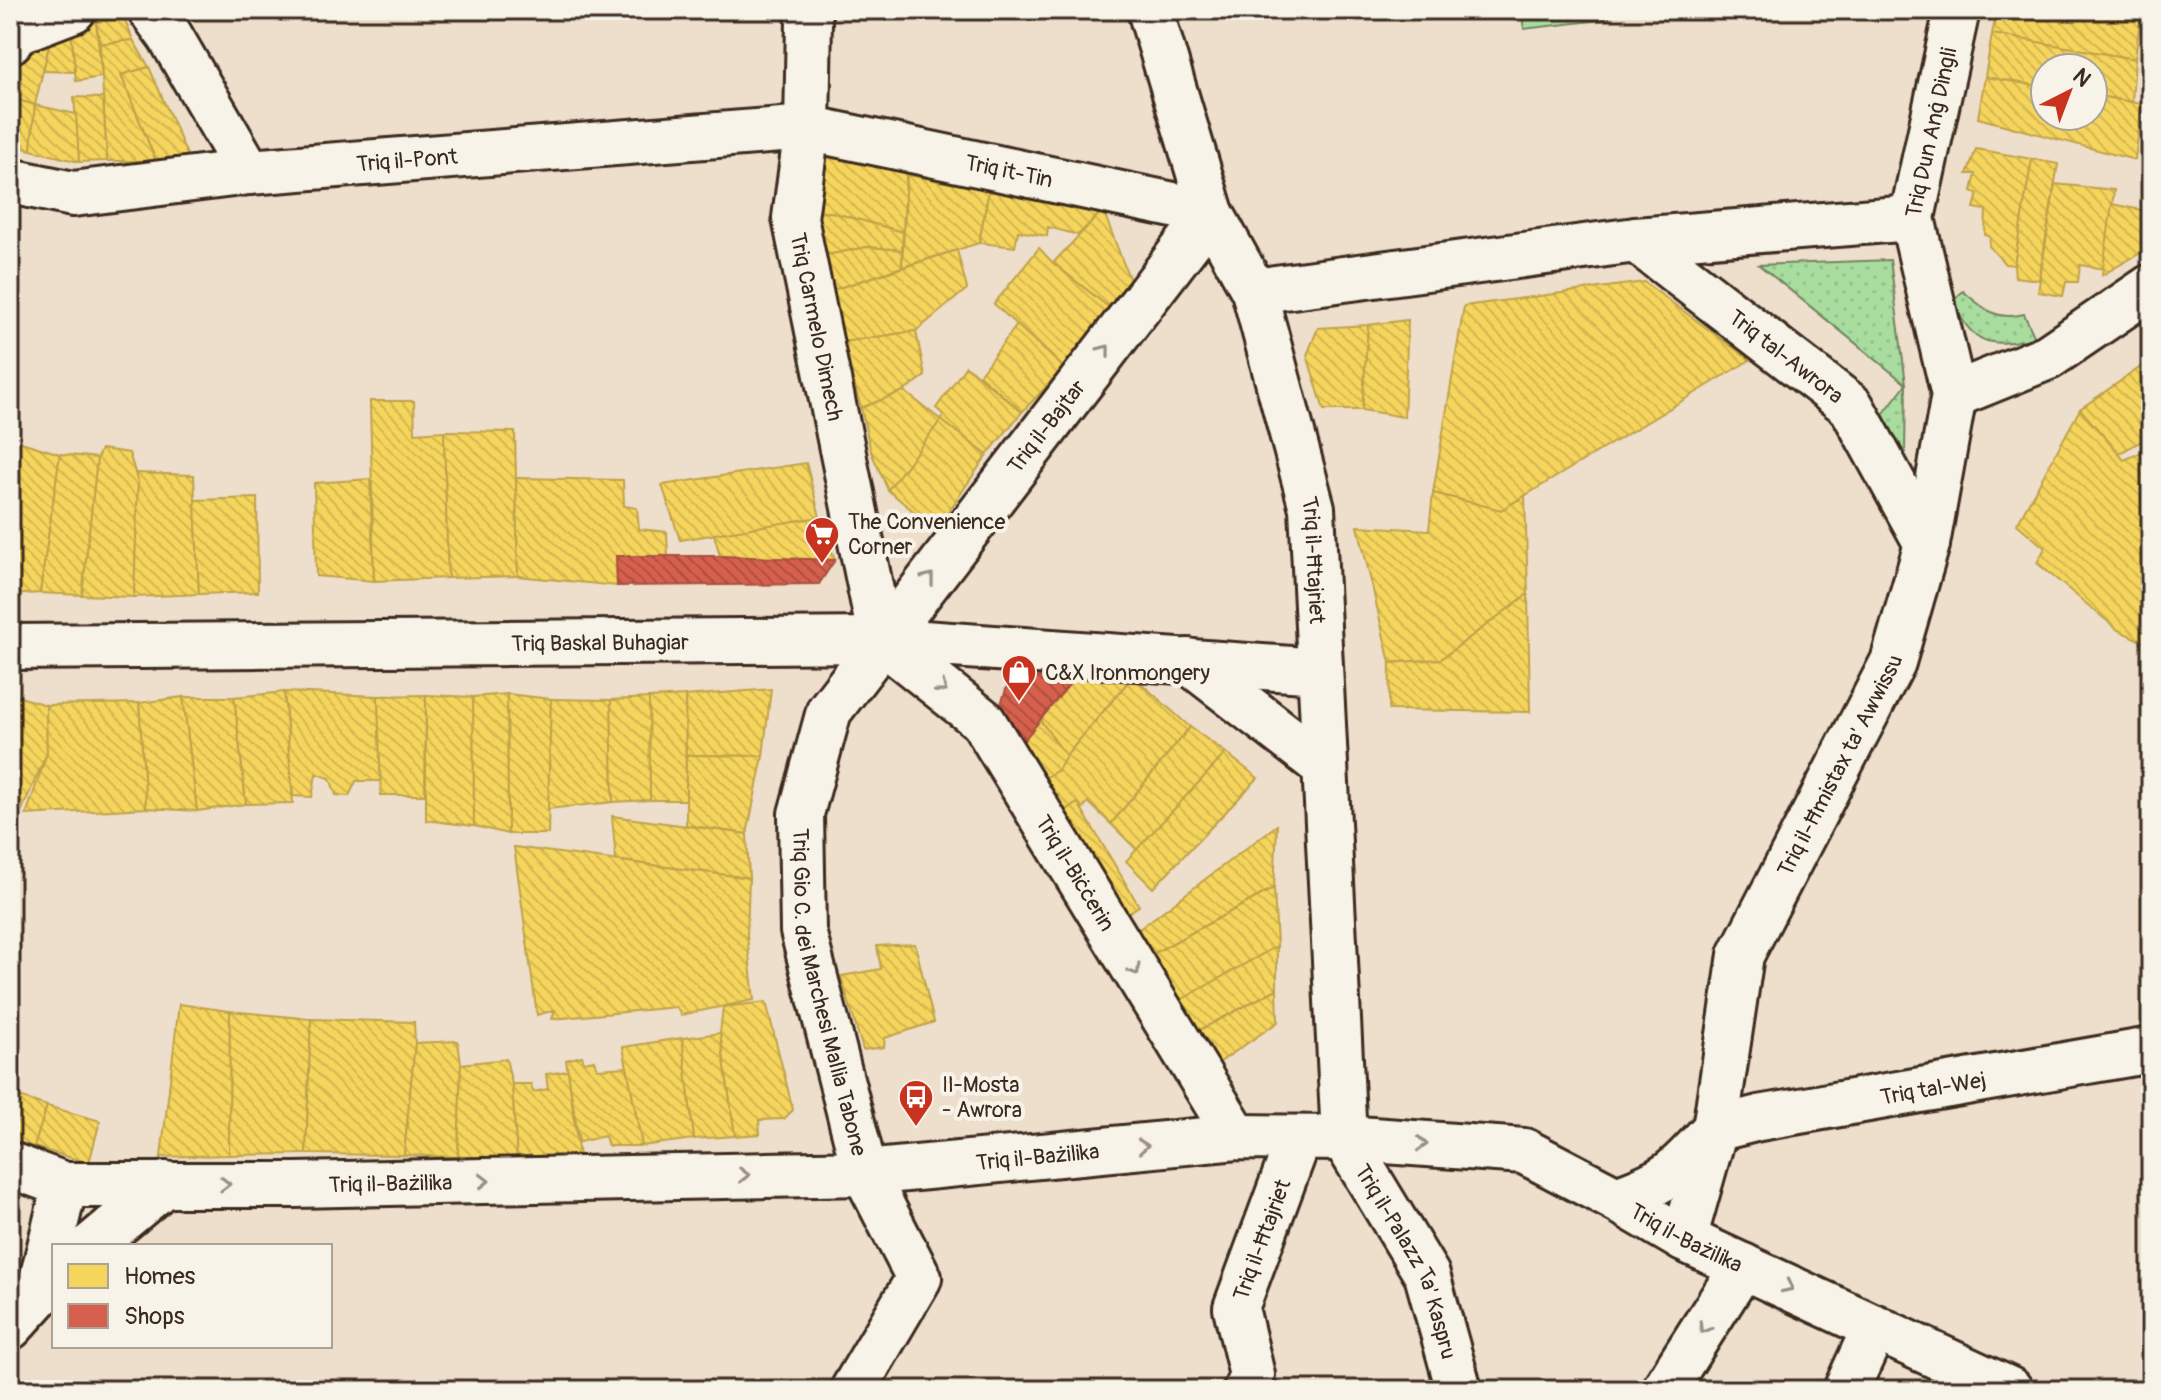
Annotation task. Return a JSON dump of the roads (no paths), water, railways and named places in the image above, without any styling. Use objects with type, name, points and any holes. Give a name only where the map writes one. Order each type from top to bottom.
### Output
[{"type":"street","points":[[10,41],[15,32],[73,10]]},
{"type":"street","points":[[151,10],[170,36],[249,172]]},
{"type":"street","name":"Triq Carmelo Dimech","points":[[807,10],[807,128],[795,218],[881,640]]},
{"type":"street","name":"Triq il-Ħtajriet","points":[[1150,10],[1211,213],[1254,291],[1312,508],[1344,1138]]},
{"type":"street","name":"Triq Dun Anġ Dingli","points":[[1954,395],[1912,218],[1957,10]]},
{"type":"street","name":"Triq il-Pont","points":[[10,181],[73,194],[249,172],[807,128]]},
{"type":"street","name":"Triq it-Tin","points":[[807,128],[1211,213]]},
{"type":"street","name":"Triq il-Bajtar","points":[[881,640],[1211,213]]},
{"type":"street","points":[[1254,291],[1636,240],[1912,218]]},
{"type":"street","name":"Triq tal-Awrora","points":[[1636,240],[1851,406],[1927,544]]},
{"type":"street","points":[[1954,395],[2048,357],[2151,287]]},
{"type":"street","name":"Triq il-Ħmistax ta' Awwissu","points":[[1684,1239],[1715,1129],[1741,955],[1893,662],[1927,544],[1954,395]]},
{"type":"street","name":"Triq Baskal Buhagiar","points":[[10,647],[881,640],[1320,671]]},
{"type":"street","name":"Triq il-Biċċerin","points":[[881,640],[983,721],[1237,1137]]},
{"type":"street","name":"Triq Gio C. dei Marchesi Mallia Tabone","points":[[853,1390],[919,1278],[865,1173],[803,931],[801,814],[829,711],[881,640]]},
{"type":"street","points":[[1188,661],[1325,767]]},
{"type":"street","name":"Triq tal-Wej","points":[[1715,1129],[1759,1118],[2151,1050]]},
{"type":"street","points":[[1616,1199],[1668,1178],[1715,1129]]},
{"type":"street","name":"Triq il-Bażilika","points":[[10,1165],[65,1185],[295,1185],[865,1173],[1237,1137],[1344,1138],[1524,1151],[1684,1239],[2010,1390]]},
{"type":"street","name":"Triq il-Ħtajriet","points":[[1246,1390],[1252,1375],[1236,1308],[1299,1138]]},
{"type":"street","name":"Triq il-Palazz Ta' Kaspru","points":[[1344,1138],[1427,1275],[1459,1390]]},
{"type":"street","points":[[93,1244],[165,1184]]},
{"type":"street","points":[[54,1244],[65,1185]]},
{"type":"street","points":[[10,1327],[47,1286],[52,1258]]},
{"type":"street","points":[[1664,1390],[1743,1266]]},
{"type":"street","points":[[1846,1390],[1875,1327]]},
{"type":"place","name":"The Convenience Corner","points":[[822,565]]},
{"type":"place","name":"C&X Ironmongery","points":[[1019,703]]},
{"type":"place","name":"Il-Mosta - Awrora","points":[[916,1128]]}]
